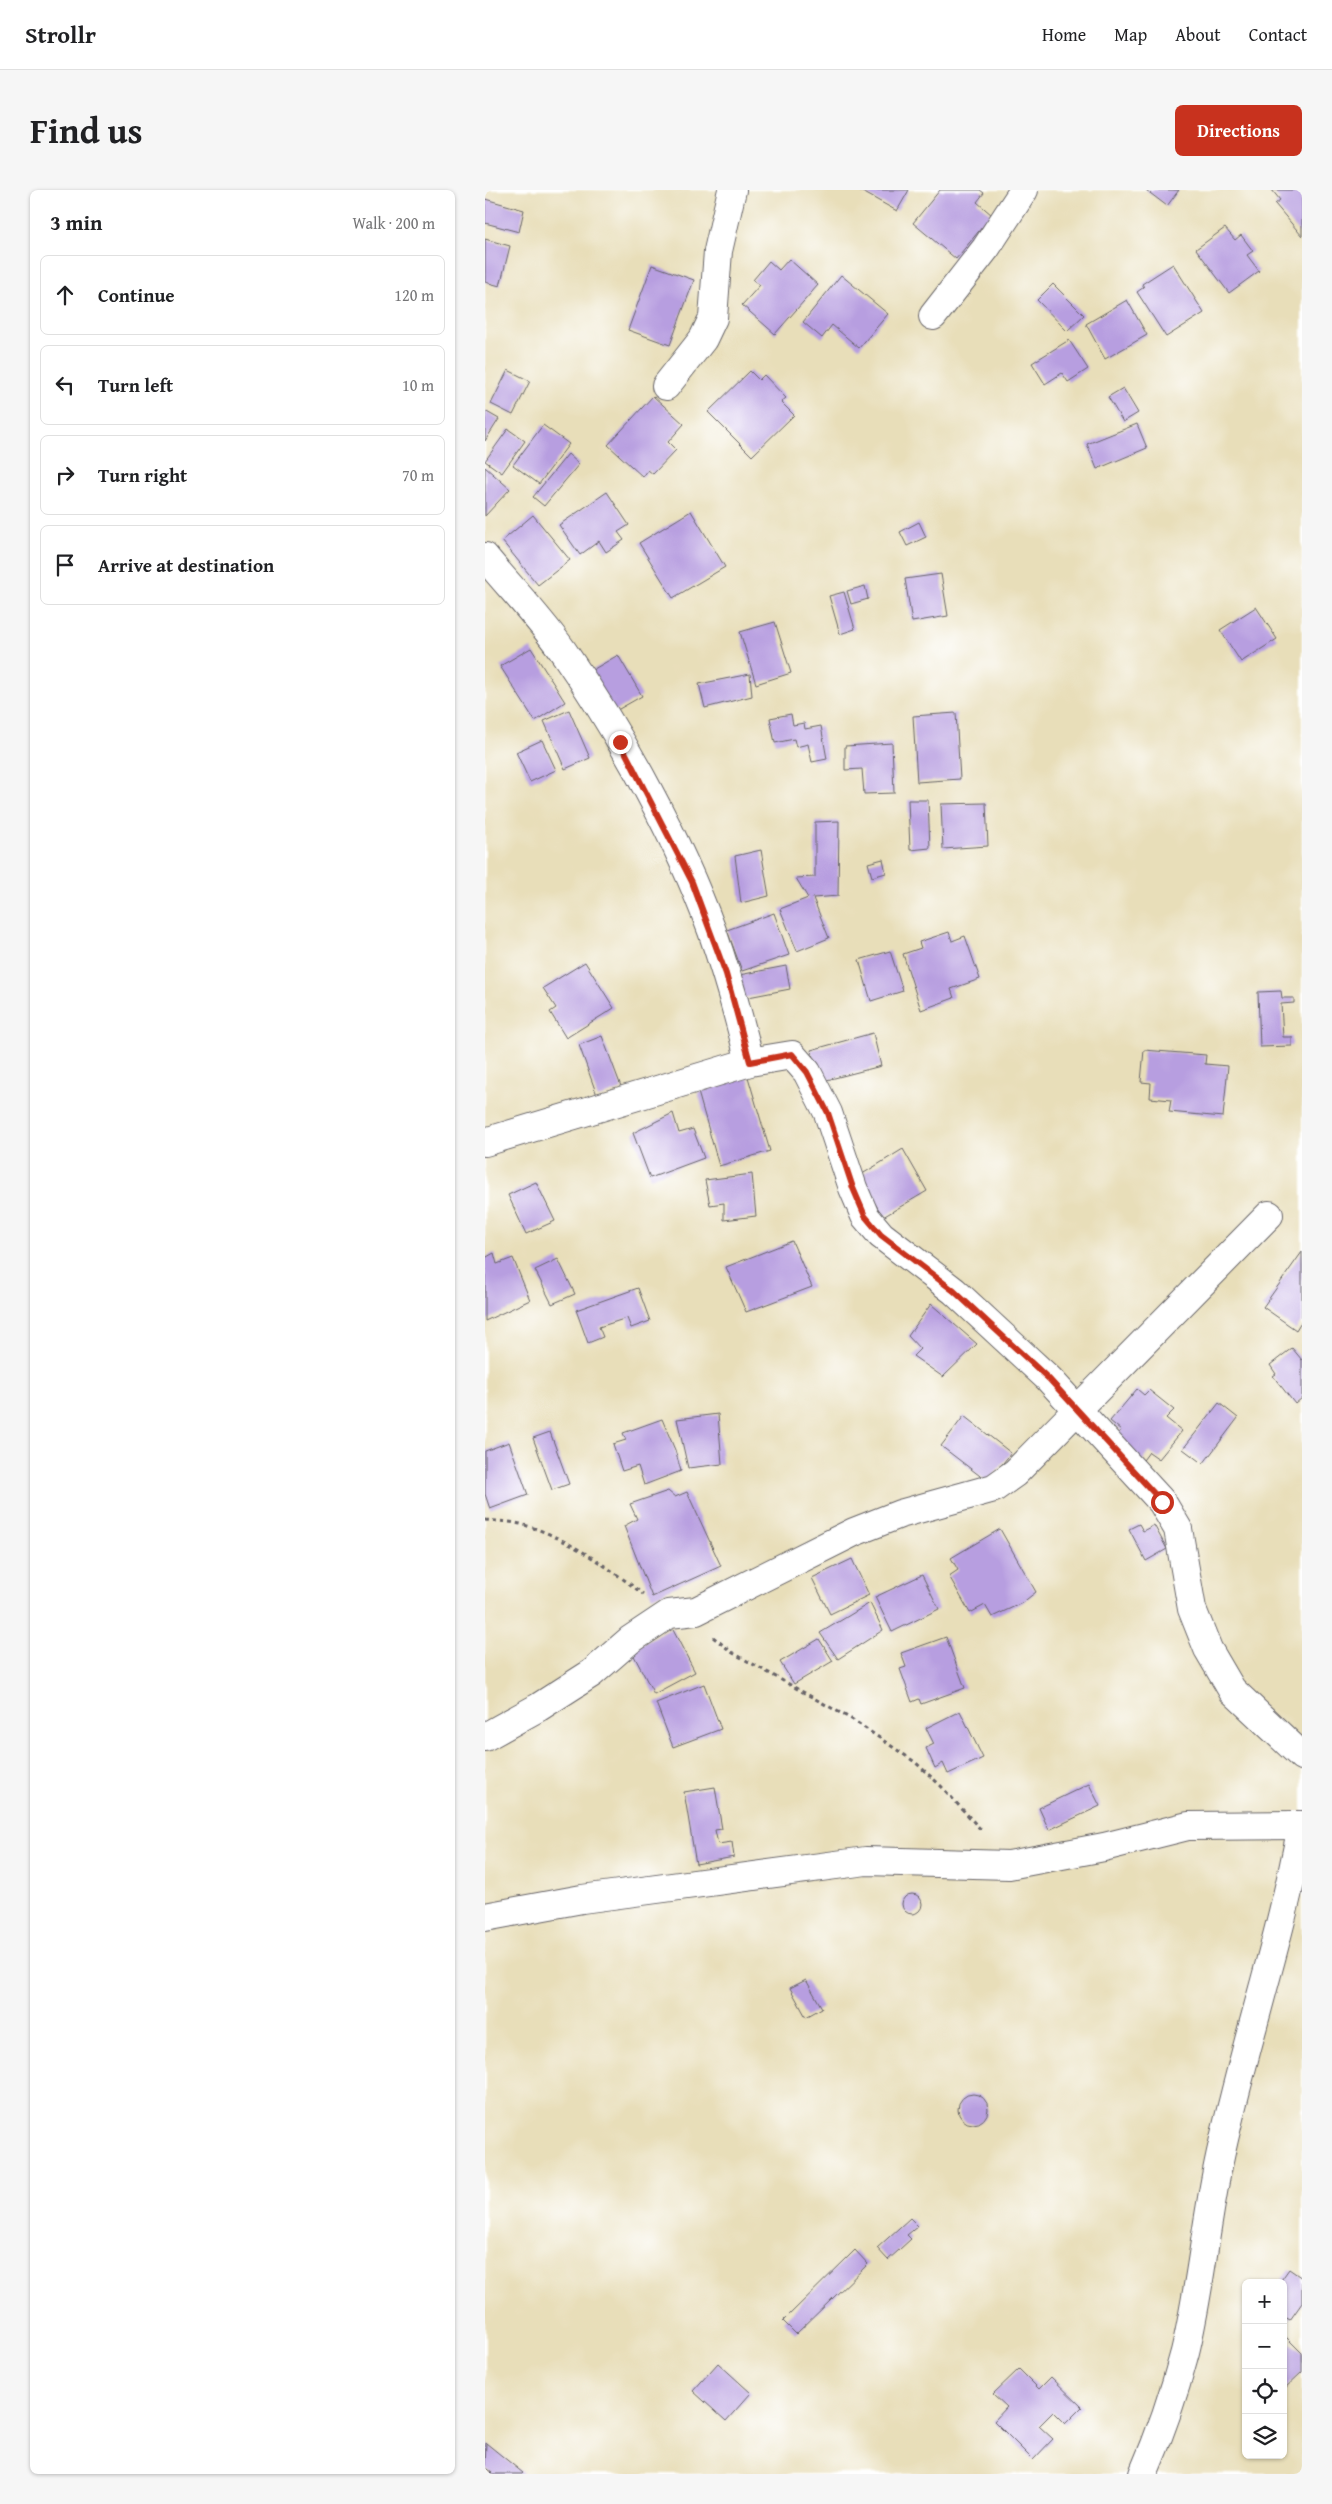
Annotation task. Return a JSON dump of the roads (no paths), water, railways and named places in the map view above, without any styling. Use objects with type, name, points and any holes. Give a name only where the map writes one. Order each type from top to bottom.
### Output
[{"type":"street","points":[[667,386],[703,339],[713,318],[718,251],[732,190]]},
{"type":"street","points":[[933,316],[987,248],[1024,190]]},
{"type":"street","points":[[485,557],[566,656],[644,785],[692,882],[712,931],[737,1011],[750,1062]]},
{"type":"street","points":[[485,1142],[750,1062],[792,1054],[807,1072],[828,1113],[853,1188],[865,1216],[881,1235],[927,1269],[1049,1379],[1162,1502],[1179,1529],[1192,1609],[1208,1649],[1232,1690],[1302,1756]]},
{"type":"street","points":[[485,1737],[539,1707],[592,1673],[630,1640],[676,1613],[696,1610],[854,1532],[900,1514],[994,1488],[1015,1473],[1269,1215]]},
{"type":"street","points":[[485,1918],[582,1899],[866,1861],[1009,1865],[1104,1847],[1188,1826],[1302,1825],[1294,1866],[1252,2024],[1218,2167],[1185,2352],[1160,2436],[1143,2474]]}]
